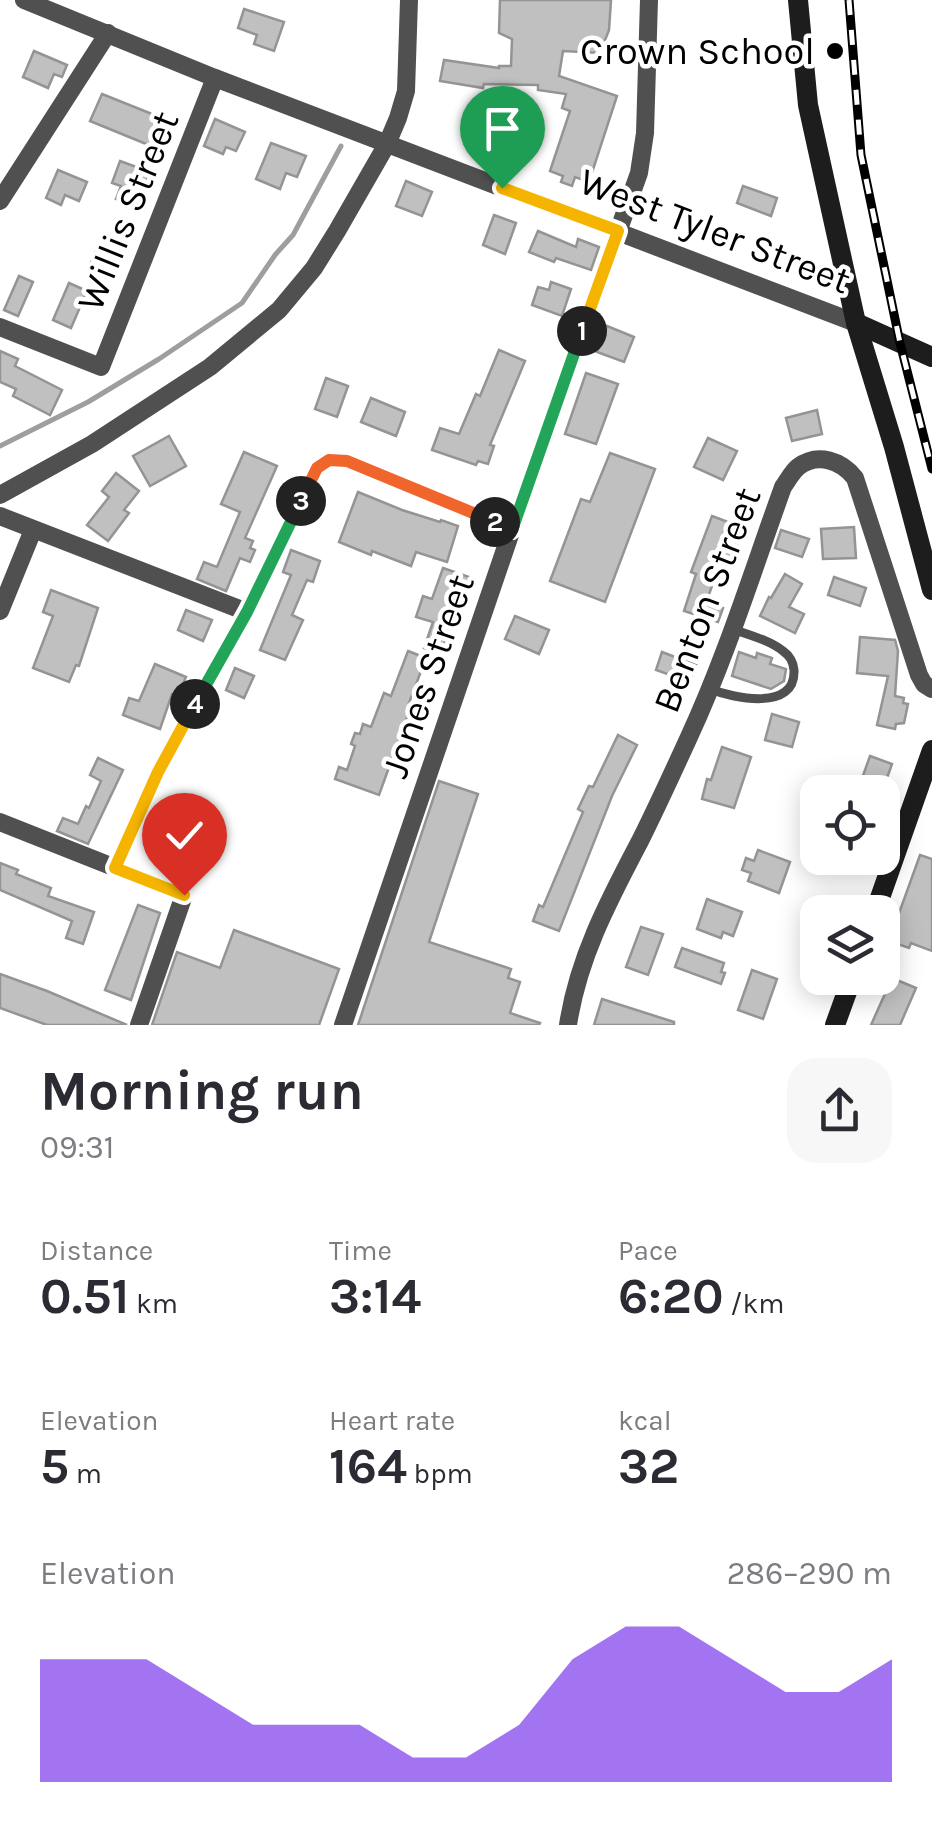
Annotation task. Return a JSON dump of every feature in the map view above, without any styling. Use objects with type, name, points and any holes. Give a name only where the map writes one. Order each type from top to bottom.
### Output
[{"type":"main road","points":[[798,0],[808,104],[856,322],[932,590]]},
{"type":"main road","name":"West Tyler Street","points":[[856,322],[932,357]]},
{"type":"main road","points":[[882,895],[932,750]]},
{"type":"main road","points":[[835,1025],[846,995]]},
{"type":"street","name":"West Tyler Street","points":[[24,0],[215,78],[856,322]]},
{"type":"street","points":[[0,495],[92,444],[210,368],[280,310],[314,268],[387,144],[398,118],[406,92],[410,0]]},
{"type":"street","name":"Jones Street","points":[[344,1025],[512,530],[640,172],[649,0]]},
{"type":"street","points":[[0,201],[108,33]]},
{"type":"street","name":"Willis Street","points":[[0,327],[102,367],[215,78]]},
{"type":"street","points":[[115,868],[158,772],[247,612],[317,468],[329,460],[347,461],[512,530]]},
{"type":"street","name":"Benton Street","points":[[568,1025],[578,976],[591,940],[690,737],[783,487],[801,465],[818,460],[840,463],[856,478],[920,675],[924,684],[932,688]]},
{"type":"street","points":[[0,516],[247,612]]},
{"type":"street","points":[[0,611],[33,530]]},
{"type":"street","points":[[0,822],[184,895],[139,1025]]},
{"type":"lane","points":[[710,689],[756,698],[776,697],[788,689],[794,678],[794,663],[786,652],[732,629]]},
{"type":"building","points":[[500,0],[611,0],[609,30],[600,53],[563,51],[559,76],[617,96],[589,182],[575,177],[572,186],[561,182],[563,176],[550,171],[570,111],[562,108],[566,94],[538,90],[538,85],[484,84],[483,88],[440,81],[444,60],[499,68],[511,66],[512,39],[499,33]]},
{"type":"building","points":[[244,9],[284,22],[274,51],[254,44],[257,35],[238,28]]},
{"type":"building","points":[[34,51],[67,65],[62,77],[54,74],[48,88],[23,77]]},
{"type":"building","points":[[102,94],[167,120],[156,148],[90,121]]},
{"type":"building","points":[[215,119],[245,132],[236,151],[226,147],[223,154],[204,146]]},
{"type":"building","points":[[271,143],[306,156],[297,177],[286,173],[280,189],[256,179]]},
{"type":"building","points":[[120,161],[150,172],[142,193],[133,190],[128,203],[116,199],[121,186],[112,183]]},
{"type":"building","points":[[58,170],[87,182],[79,201],[65,195],[61,205],[46,198]]},
{"type":"building","points":[[406,181],[432,192],[422,216],[396,206]]},
{"type":"building","points":[[743,186],[777,198],[771,216],[737,203]]},
{"type":"building","points":[[494,215],[516,223],[505,254],[483,245]]},
{"type":"building","points":[[538,231],[576,247],[578,239],[599,247],[591,270],[529,252]]},
{"type":"building","points":[[98,245],[121,254],[110,279],[88,269]]},
{"type":"building","points":[[19,276],[33,282],[18,316],[4,310]]},
{"type":"building","points":[[551,282],[571,289],[562,316],[532,305],[538,287],[549,290]]},
{"type":"building","points":[[69,283],[87,291],[71,328],[53,320]]},
{"type":"building","points":[[607,326],[634,337],[624,362],[597,352]]},
{"type":"building","points":[[499,350],[525,361],[490,445],[494,446],[488,464],[478,461],[476,465],[432,450],[440,428],[459,434]]},
{"type":"building","points":[[0,351],[18,359],[15,366],[62,390],[50,415],[13,396],[16,389],[0,382]]},
{"type":"building","points":[[586,373],[618,384],[596,444],[565,434]]},
{"type":"building","points":[[326,378],[348,386],[337,417],[315,409]]},
{"type":"building","points":[[371,398],[405,412],[396,436],[361,422]]},
{"type":"building","points":[[817,410],[822,434],[792,441],[786,418]]},
{"type":"building","points":[[169,436],[186,466],[150,486],[133,456]]},
{"type":"building","points":[[708,438],[737,451],[723,480],[694,467]]},
{"type":"building","points":[[244,452],[277,466],[245,538],[253,541],[250,548],[255,550],[250,562],[240,558],[226,591],[197,579],[204,562],[217,567],[240,512],[221,504]]},
{"type":"building","points":[[610,453],[655,469],[605,602],[550,581],[581,499],[590,502]]},
{"type":"building","points":[[116,473],[139,491],[124,510],[129,513],[108,541],[87,525],[109,497],[102,491]]},
{"type":"building","points":[[358,492],[458,526],[447,562],[416,552],[411,566],[339,542]]},
{"type":"building","points":[[712,516],[728,522],[722,536],[738,546],[724,584],[714,580],[706,603],[723,608],[718,622],[684,611],[696,574],[691,572]]},
{"type":"building","points":[[854,527],[856,558],[823,559],[821,529]]},
{"type":"building","points":[[781,530],[809,539],[802,557],[775,548]]},
{"type":"building","points":[[291,550],[320,561],[313,582],[307,580],[292,615],[303,620],[285,660],[260,650],[291,575],[283,572]]},
{"type":"building","points":[[443,568],[469,577],[441,654],[424,648],[433,622],[416,617],[423,596],[432,599]]},
{"type":"building","points":[[785,574],[802,584],[789,607],[804,614],[795,633],[760,616]]},
{"type":"building","points":[[834,577],[866,588],[860,606],[828,595]]},
{"type":"building","points":[[51,590],[98,608],[79,666],[76,665],[69,682],[33,668],[53,616],[43,612]]},
{"type":"building","points":[[186,610],[212,620],[203,641],[178,630]]},
{"type":"building","points":[[515,616],[549,630],[539,654],[505,639]]},
{"type":"building","points":[[860,637],[895,640],[895,696],[904,698],[903,703],[908,704],[904,723],[896,724],[895,729],[877,725],[888,676],[857,673]]},
{"type":"building","points":[[408,651],[426,658],[379,795],[335,779],[339,767],[347,770],[355,733],[360,734],[363,724],[371,727],[384,693],[391,696]]},
{"type":"building","points":[[662,652],[696,665],[690,682],[656,670]]},
{"type":"building","points":[[739,652],[772,658],[770,664],[786,669],[784,681],[771,689],[732,676]]},
{"type":"building","points":[[155,664],[186,677],[177,697],[172,694],[160,729],[123,715],[129,698],[139,701]]},
{"type":"building","points":[[235,668],[254,676],[244,698],[226,690]]},
{"type":"building","points":[[772,714],[799,722],[792,747],[765,740]]},
{"type":"building","points":[[618,735],[637,745],[612,796],[559,931],[533,921],[539,905],[543,907],[583,812],[578,809]]},
{"type":"building","points":[[722,747],[751,757],[734,808],[702,799]]},
{"type":"building","points":[[870,756],[892,764],[888,775],[863,775]]},
{"type":"building","points":[[98,758],[123,770],[88,844],[57,831],[63,818],[78,824],[86,806],[89,808],[101,781],[90,775]]},
{"type":"building","points":[[439,781],[478,794],[429,942],[511,969],[508,978],[520,982],[510,1013],[539,1025],[358,1025]]},
{"type":"building","points":[[758,850],[790,862],[779,893],[748,881],[751,873],[742,870],[746,858],[754,861]]},
{"type":"building","points":[[920,855],[932,859],[932,951],[911,943],[909,948],[900,945],[900,910]]},
{"type":"building","points":[[0,863],[51,888],[48,896],[94,912],[83,944],[66,938],[72,921],[0,890]]},
{"type":"building","points":[[707,899],[742,912],[733,936],[723,932],[721,938],[697,929]]},
{"type":"building","points":[[138,905],[160,913],[131,1000],[105,990]]},
{"type":"building","points":[[641,927],[663,934],[648,975],[626,967]]},
{"type":"building","points":[[234,930],[339,969],[319,1025],[152,1025],[177,952],[220,968]]},
{"type":"building","points":[[682,948],[724,963],[721,984],[675,967]]},
{"type":"building","points":[[752,970],[777,979],[763,1019],[738,1010]]},
{"type":"building","points":[[0,974],[127,1025],[47,1025],[0,1008]]},
{"type":"building","points":[[900,981],[916,988],[900,1025],[871,1025],[884,995],[900,995]]},
{"type":"building","points":[[602,999],[674,1022],[674,1025],[594,1025]]},
{"type":"waterway","points":[[0,446],[88,402],[242,303],[293,235],[341,146]]},
{"type":"railway","points":[[849,0],[861,155],[900,343],[932,469]]},
{"type":"place","name":"Crown School","points":[[835,51]]},
{"type":"route","points":[[184,895],[115,868],[158,772],[247,612],[317,468],[329,460],[347,461],[512,530],[618,231],[502,188]]}]
